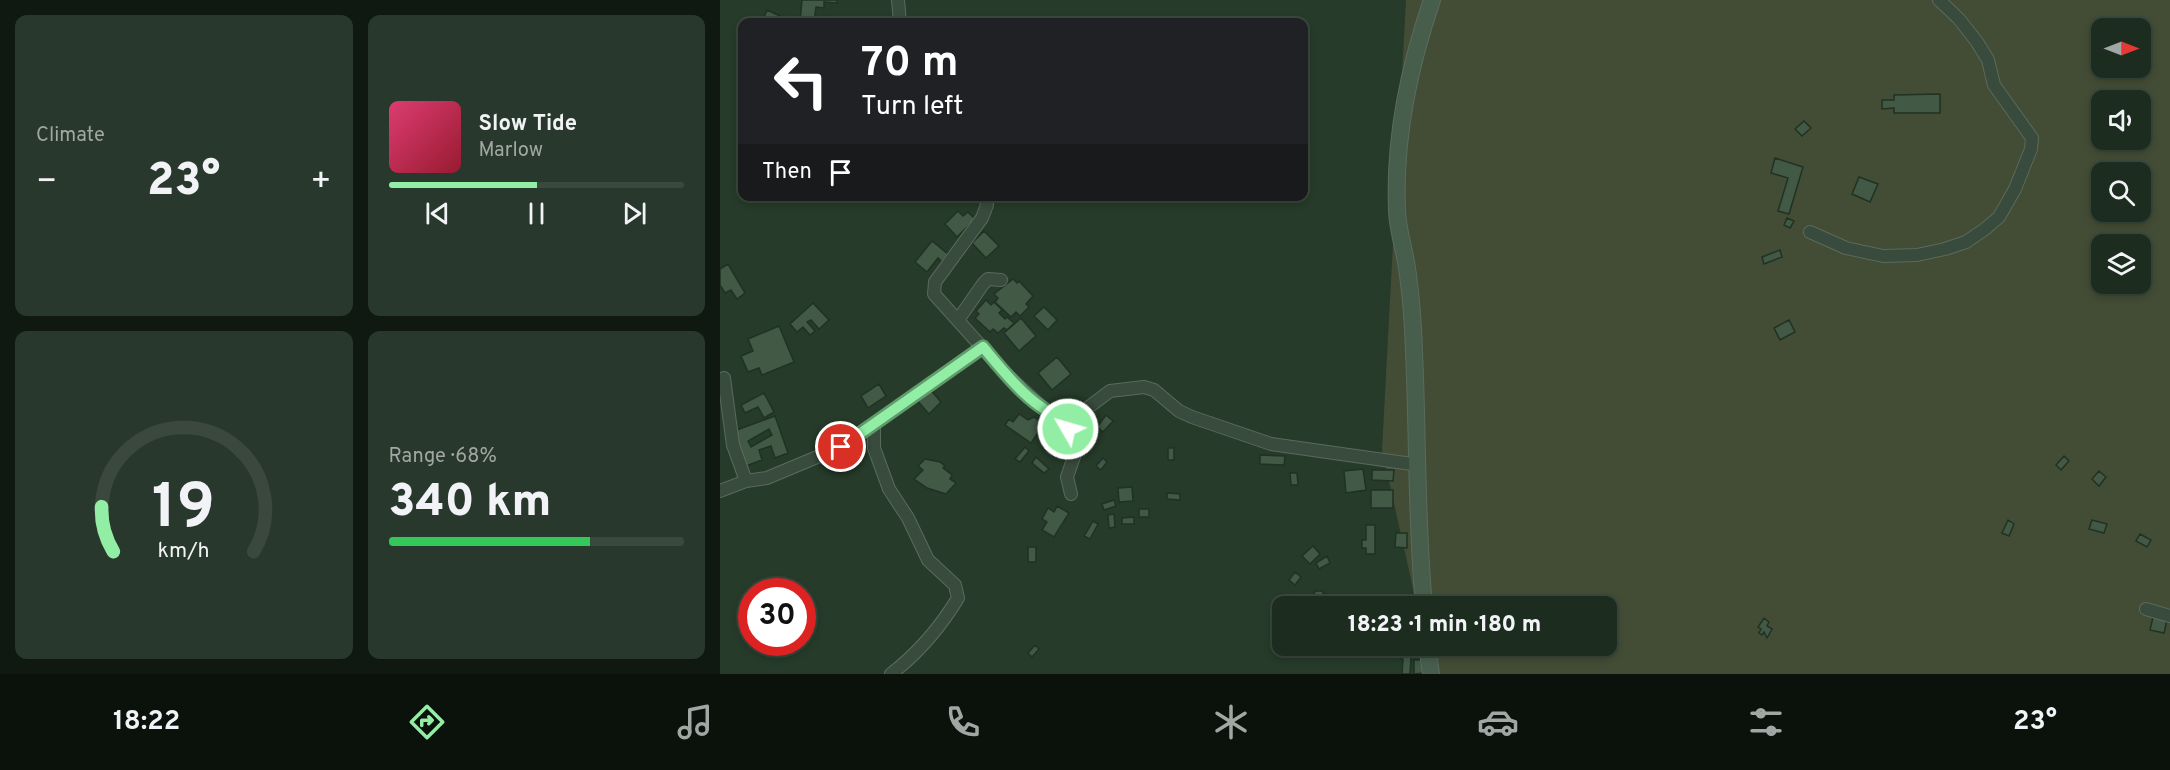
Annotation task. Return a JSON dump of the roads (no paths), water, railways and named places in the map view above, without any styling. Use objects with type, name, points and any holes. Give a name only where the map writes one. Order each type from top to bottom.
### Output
[{"type":"street","points":[[898,0],[900,18]]},
{"type":"street","points":[[1423,596],[1418,516],[1419,465],[1411,302],[1397,210],[1399,129],[1413,62],[1432,0]]},
{"type":"street","points":[[1810,232],[1846,248],[1883,256],[1917,255],[1966,242],[1999,217],[2015,189],[2031,149],[2031,138],[1994,85],[1988,60],[1977,42],[1959,19],[1939,0]]},
{"type":"street","points":[[986,201],[987,205],[982,218],[935,282],[934,294],[1006,374],[1046,411],[1064,418],[1077,416],[1110,391],[1144,387],[1154,390],[1179,411],[1192,417],[1272,444],[1419,465]]},
{"type":"street","points":[[958,320],[988,279],[1001,280]]},
{"type":"street","points":[[720,491],[746,481],[768,477],[841,447],[983,347]]},
{"type":"street","points":[[724,378],[733,445],[746,481]]},
{"type":"street","points":[[1064,418],[1077,445],[1068,477],[1071,494]]},
{"type":"street","points":[[874,425],[874,448],[889,489],[908,518],[928,560],[955,585],[958,593],[958,598],[939,624],[915,652],[891,674]]},
{"type":"street","points":[[2146,609],[2170,616]]},
{"type":"street","points":[[1429,656],[1431,674]]}]
